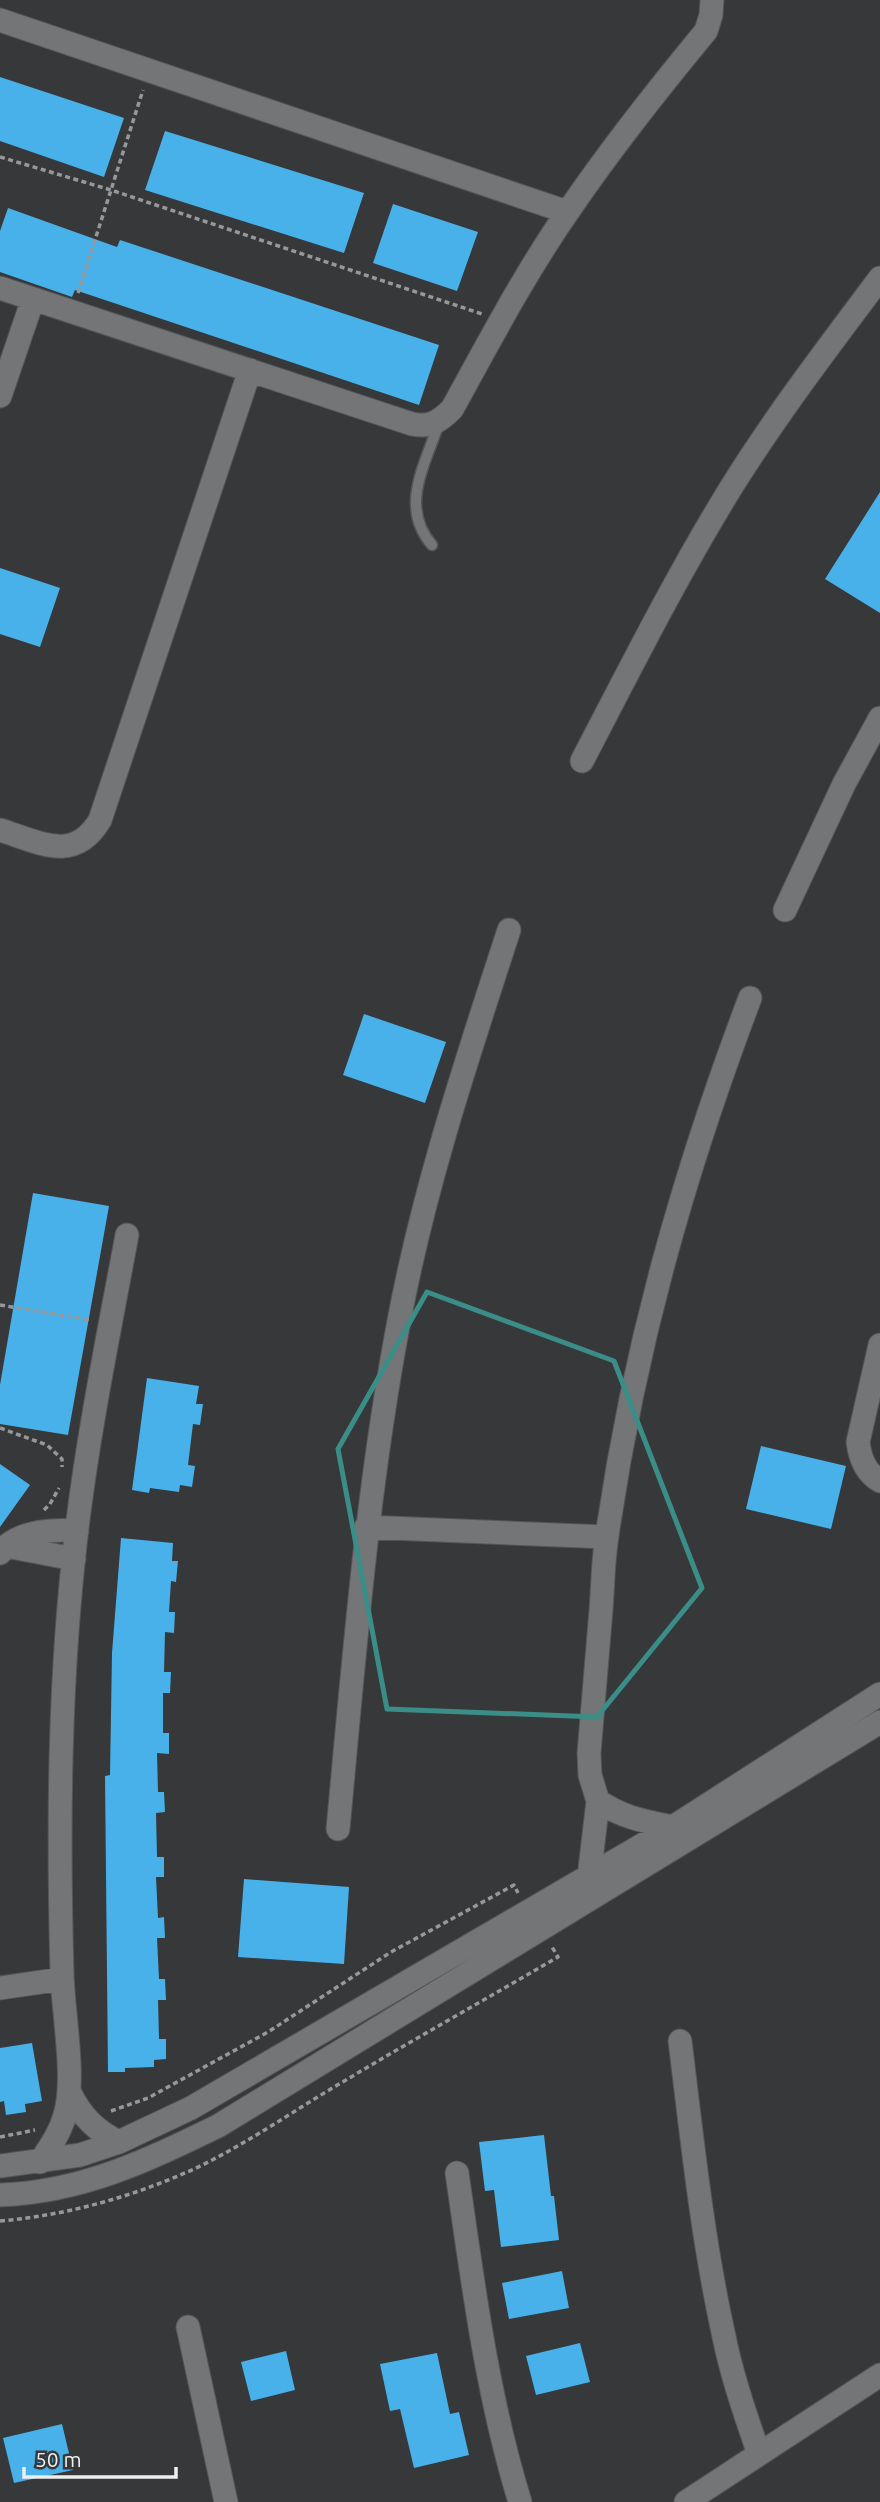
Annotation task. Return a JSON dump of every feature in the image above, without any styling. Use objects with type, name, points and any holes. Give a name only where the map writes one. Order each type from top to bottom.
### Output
[{"type":"street","points":[[0,288],[412,424],[422,426],[440,421],[452,409],[500,320],[567,212],[634,119],[706,31],[712,0]]},
{"type":"street","points":[[0,20],[567,212]]},
{"type":"street","points":[[582,761],[654,622],[732,486],[821,356],[880,278]]},
{"type":"street","points":[[0,396],[33,299]]},
{"type":"street","points":[[0,830],[54,847],[68,846],[87,837],[100,820],[250,370]]},
{"type":"street","points":[[785,910],[844,784],[880,718]]},
{"type":"street","points":[[338,1829],[366,1527],[399,1318],[447,1120],[509,930]]},
{"type":"street","points":[[589,1877],[598,1801],[590,1775],[589,1753],[607,1538],[632,1389],[655,1289],[682,1191],[750,998]]},
{"type":"street","points":[[40,2162],[72,2107],[62,1979],[59,1836],[62,1705],[74,1559],[88,1443],[127,1235]]},
{"type":"street","points":[[880,1345],[858,1442],[866,1469],[880,1481]]},
{"type":"street","points":[[366,1527],[607,1538]]},
{"type":"street","points":[[3,1549],[22,1537],[44,1531],[77,1531]]},
{"type":"street","points":[[3,1549],[74,1559]]},
{"type":"street","points":[[0,2166],[80,2155],[118,2143],[191,2108],[673,1827],[880,1694]]},
{"type":"street","points":[[0,2195],[52,2191],[97,2178],[141,2163],[219,2126],[880,1721]]},
{"type":"street","points":[[598,1801],[632,1819],[673,1827]]},
{"type":"street","points":[[0,1988],[62,1979]]},
{"type":"street","points":[[680,2041],[700,2208],[723,2333],[759,2454]]},
{"type":"street","points":[[72,2107],[104,2135],[118,2143]]},
{"type":"street","points":[[457,2173],[492,2400],[520,2502]]},
{"type":"street","points":[[188,2327],[226,2502]]},
{"type":"street","points":[[686,2502],[880,2375]]},
{"type":"lane","points":[[432,545],[417,521],[415,507],[416,493],[440,421]]},
{"type":"path","points":[[72,312],[150,70]]},
{"type":"path","points":[[0,156],[111,190],[500,320]]},
{"type":"path","points":[[0,1305],[111,1323]]},
{"type":"path","points":[[0,1427],[47,1445],[62,1459],[62,1468]]},
{"type":"path","points":[[44,1531],[44,1510],[51,1504],[62,1481]]},
{"type":"path","points":[[0,2137],[34,2131],[48,2111],[92,2105],[112,2112],[148,2098],[268,2032],[391,1952],[514,1885],[529,1909]]},
{"type":"highlighted area","points":[[427,1292],[614,1361],[702,1588],[597,1717],[387,1709],[338,1449]]},
{"type":"building","points":[[0,77],[124,118],[104,177],[0,141]]},
{"type":"building","points":[[165,131],[364,193],[344,253],[145,190]]},
{"type":"building","points":[[393,204],[478,232],[457,291],[373,263]]},
{"type":"building","points":[[8,208],[117,247],[120,240],[439,345],[419,405],[75,290],[72,297],[0,272],[0,231]]},
{"type":"building","points":[[880,492],[880,613],[825,579]]},
{"type":"building","points":[[0,568],[60,588],[40,647],[0,634]]},
{"type":"building","points":[[364,1014],[446,1042],[425,1103],[343,1075]]},
{"type":"building","points":[[33,1193],[109,1206],[68,1435],[0,1424],[0,1385]]},
{"type":"building","points":[[147,1378],[199,1386],[196,1404],[203,1404],[200,1425],[193,1424],[188,1465],[195,1466],[192,1487],[180,1485],[179,1492],[150,1488],[149,1493],[132,1490]]},
{"type":"building","points":[[761,1446],[846,1466],[831,1529],[746,1509]]},
{"type":"building","points":[[0,1464],[30,1485],[0,1527]]},
{"type":"building","points":[[121,1538],[173,1543],[172,1561],[178,1561],[176,1582],[171,1581],[169,1612],[175,1612],[174,1633],[165,1632],[164,1672],[171,1672],[170,1693],[163,1693],[163,1733],[169,1733],[169,1754],[157,1753],[158,1792],[164,1792],[165,1812],[156,1813],[157,1857],[164,1857],[164,1877],[156,1877],[158,1918],[164,1917],[165,1938],[157,1938],[159,1979],[165,1979],[166,2000],[158,2000],[159,2039],[166,2039],[166,2059],[154,2060],[154,2067],[125,2068],[125,2072],[108,2072],[105,1776],[110,1775],[112,1653]]},
{"type":"building","points":[[244,1879],[349,1887],[344,1964],[238,1957]]},
{"type":"building","points":[[32,2043],[42,2101],[25,2104],[26,2112],[6,2115],[4,2101],[0,2102],[0,2048]]},
{"type":"building","points":[[544,2135],[559,2240],[501,2247],[494,2190],[485,2191],[479,2142]]},
{"type":"building","points":[[562,2271],[569,2308],[509,2319],[502,2283]]},
{"type":"building","points":[[580,2343],[590,2382],[536,2395],[526,2356]]},
{"type":"building","points":[[286,2351],[295,2390],[251,2401],[241,2362]]},
{"type":"building","points":[[437,2353],[450,2414],[459,2412],[469,2455],[414,2468],[400,2409],[390,2411],[380,2364]]},
{"type":"building","points":[[62,2424],[73,2470],[14,2483],[3,2438]]}]
